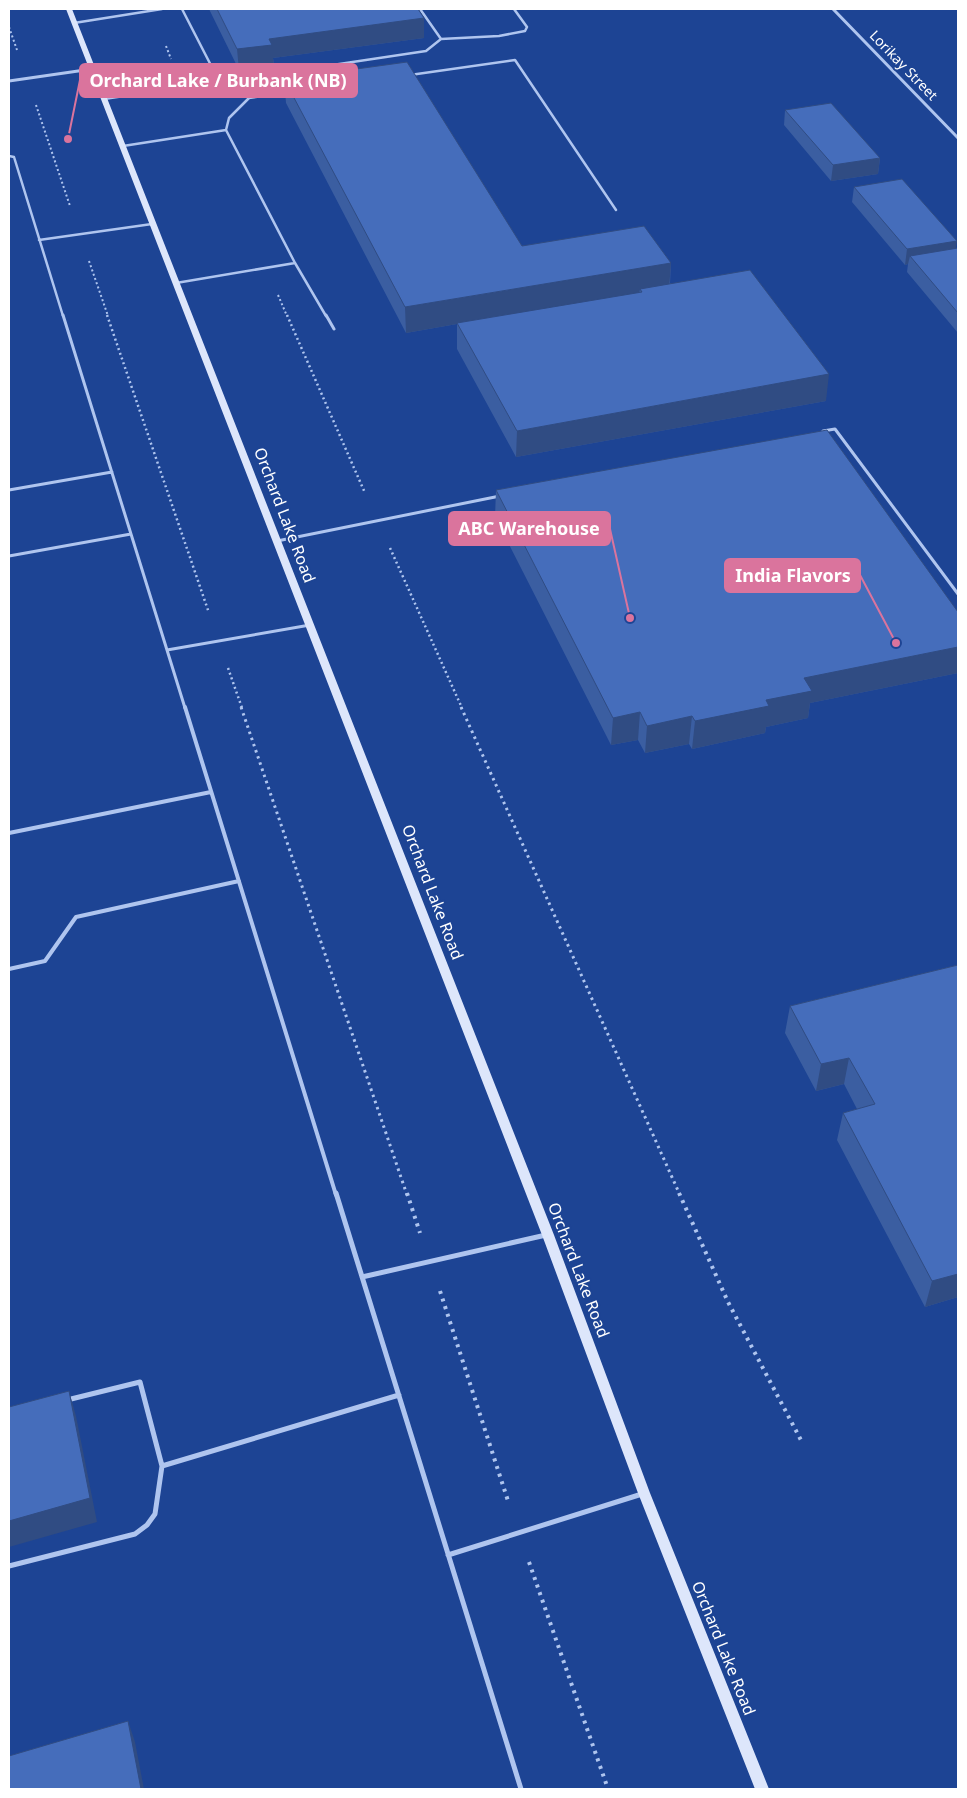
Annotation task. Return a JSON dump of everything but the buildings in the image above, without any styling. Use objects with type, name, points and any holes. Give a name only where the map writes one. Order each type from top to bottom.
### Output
[{"type":"main road","name":"Orchard Lake Road","points":[[69,9],[548,1235],[644,1494],[762,1789]]},
{"type":"street","name":"Lorikay Street","points":[[833,9],[958,138]]},
{"type":"street","points":[[9,81],[92,69]]},
{"type":"lane","points":[[74,23],[162,9]]},
{"type":"lane","points":[[182,9],[219,81]]},
{"type":"lane","points":[[420,9],[441,39]]},
{"type":"lane","points":[[104,99],[426,51],[441,39],[499,36],[524,31],[527,27],[514,9]]},
{"type":"lane","points":[[407,75],[515,60],[616,210]]},
{"type":"lane","points":[[298,91],[248,98],[229,118],[226,130],[295,263],[334,329]]},
{"type":"lane","points":[[122,146],[226,130]]},
{"type":"lane","points":[[9,156],[14,157],[521,1789]]},
{"type":"lane","points":[[39,240],[152,224]]},
{"type":"lane","points":[[176,283],[295,263]]},
{"type":"lane","points":[[815,433],[835,429],[958,594]]},
{"type":"lane","points":[[9,490],[112,472]]},
{"type":"lane","points":[[277,541],[504,495]]},
{"type":"lane","points":[[9,556],[131,534]]},
{"type":"lane","points":[[167,650],[310,625]]},
{"type":"lane","points":[[9,833],[211,792]]},
{"type":"lane","points":[[9,969],[45,961],[76,917],[239,881]]},
{"type":"lane","points":[[362,1277],[548,1235]]},
{"type":"lane","points":[[9,1566],[135,1534],[147,1525],[155,1514],[162,1466],[140,1382],[65,1400]]},
{"type":"lane","points":[[162,1466],[399,1395]]},
{"type":"lane","points":[[448,1554],[519,1534],[644,1494]]},
{"type":"path","points":[[152,12],[182,86]]},
{"type":"path","points":[[9,27],[430,1262],[519,1534],[608,1789]]},
{"type":"path","points":[[266,268],[728,1302],[802,1442]]},
{"type":"place","name":"Orchard Lake / Burbank (NB)","points":[[68,139]]},
{"type":"place","name":"ABC Warehouse","points":[[630,618]]},
{"type":"place","name":"India Flavors","points":[[896,643]]}]
